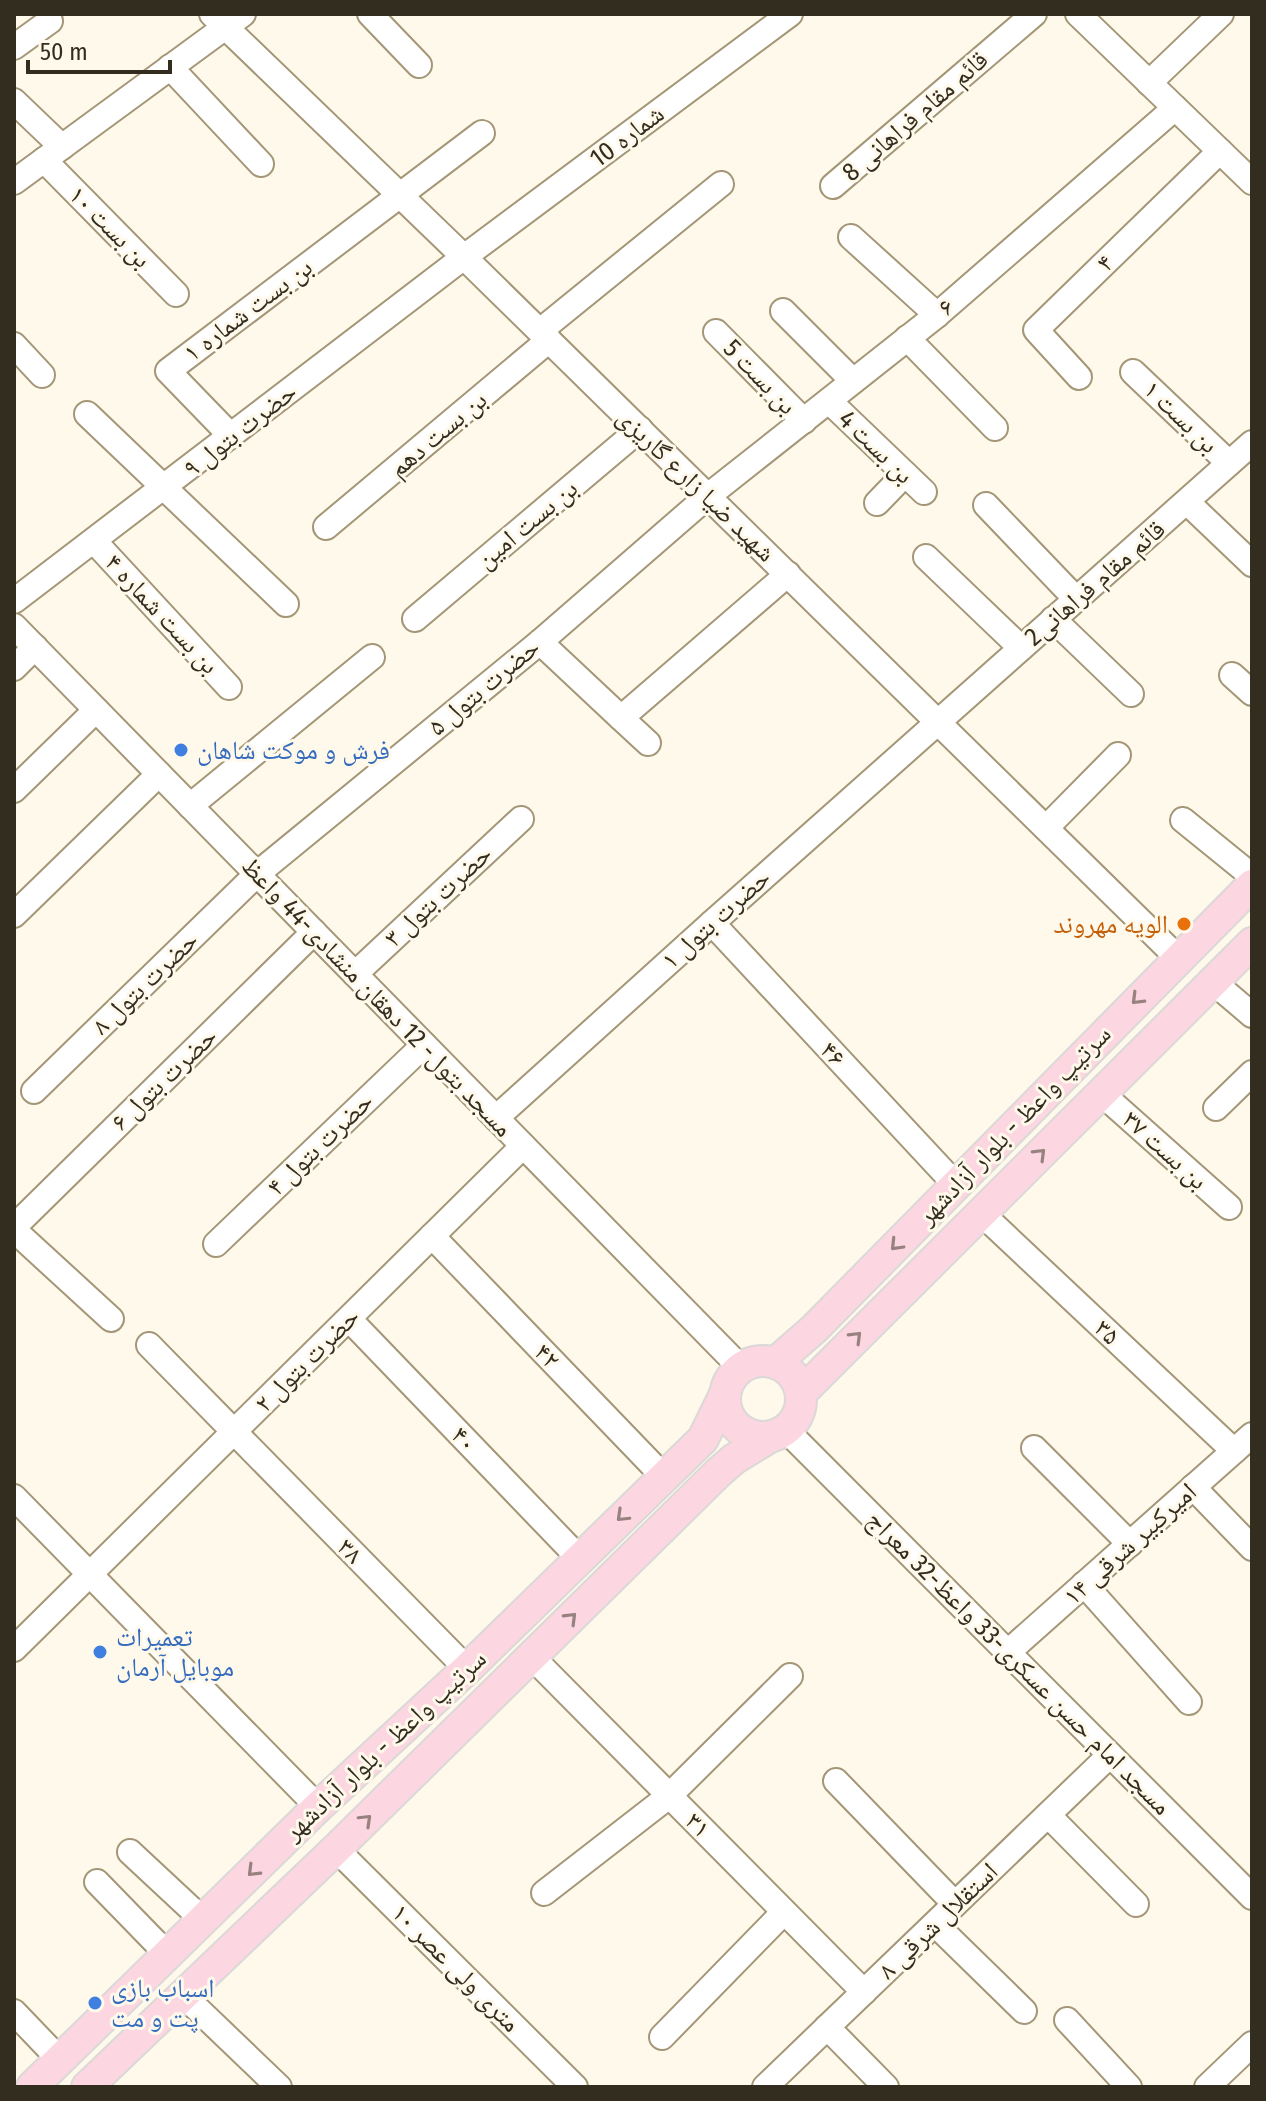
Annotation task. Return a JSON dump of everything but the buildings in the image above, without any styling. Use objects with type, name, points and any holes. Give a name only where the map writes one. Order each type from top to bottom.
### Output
[{"type":"main road","name":"سرتیپ واعظ - بلوار آزادشهر","points":[[775,1363],[814,1329],[1252,885]]},
{"type":"main road","name":"سرتیپ واعظ - بلوار آزادشهر","points":[[801,1393],[1252,943]]},
{"type":"main road","points":[[751,1362],[775,1363],[792,1374],[801,1393],[799,1413],[778,1433],[758,1437],[736,1427],[729,1417],[725,1394],[732,1376],[740,1367],[751,1362]]},
{"type":"main road","name":"سرتیپ واعظ - بلوار آزادشهر","points":[[32,2087],[318,1807],[467,1669],[703,1439],[725,1394]]},
{"type":"main road","name":"سرتیپ واعظ - بلوار آزادشهر","points":[[87,2087],[336,1849],[718,1473],[734,1459],[778,1433]]},
{"type":"street","points":[[370,14],[419,65]]},
{"type":"street","name":"8 قائم مقام فراهانی","points":[[833,186],[1034,14]]},
{"type":"street","points":[[1078,14],[1252,182]]},
{"type":"street","points":[[1149,83],[1221,14]]},
{"type":"street","points":[[14,182],[170,67],[227,18]]},
{"type":"street","name":"شهید ضیا زارع گاریزی","points":[[227,18],[399,194],[1178,958]]},
{"type":"street","name":"شماره 10","points":[[464,257],[774,19]]},
{"type":"street","points":[[14,47],[50,21]]},
{"type":"street","points":[[170,67],[261,164]]},
{"type":"street","name":"بن بست ۱۰","points":[[14,101],[53,154],[176,294]]},
{"type":"street","name":"۶","points":[[708,496],[937,315],[1175,108]]},
{"type":"street","points":[[399,194],[482,133]]},
{"type":"street","name":"۴","points":[[1079,377],[1036,330],[1220,151]]},
{"type":"street","name":"بن بست دهم","points":[[326,527],[721,184]]},
{"type":"street","name":"بن بست شماره ۱","points":[[231,436],[168,371],[399,194]]},
{"type":"street","points":[[851,237],[937,315]]},
{"type":"street","name":"حضرت بتول ۹","points":[[14,601],[464,257]]},
{"type":"street","points":[[783,311],[853,381]]},
{"type":"street","name":"بن بست 5","points":[[716,332],[804,421]]},
{"type":"street","points":[[907,338],[995,428]]},
{"type":"street","points":[[14,345],[42,375]]},
{"type":"street","name":"بن بست ۱","points":[[1133,372],[1244,455]]},
{"type":"street","name":"بن بست 4","points":[[829,401],[924,492]]},
{"type":"street","points":[[87,414],[286,604]]},
{"type":"street","name":"بن بست امین","points":[[415,619],[640,429]]},
{"type":"street","name":"2قائم مقام فراهانی","points":[[937,721],[1244,455]]},
{"type":"street","points":[[877,503],[905,474]]},
{"type":"street","name":"حضرت بتول ۵","points":[[257,874],[540,642],[708,496]]},
{"type":"street","points":[[1187,502],[1252,564]]},
{"type":"street","points":[[986,505],[1076,599]]},
{"type":"street","name":"بن بست شماره ۴","points":[[94,541],[229,687]]},
{"type":"street","points":[[926,557],[1021,648]]},
{"type":"street","points":[[621,718],[788,574]]},
{"type":"street","points":[[1053,619],[1131,694]]},
{"type":"street","name":"مسجد بتول- 12 دهقان منشادی-44 واعظ","points":[[14,626],[740,1367]]},
{"type":"street","points":[[540,642],[648,743]]},
{"type":"street","points":[[14,668],[35,647]]},
{"type":"street","points":[[190,806],[372,657]]},
{"type":"street","points":[[1232,675],[1252,693]]},
{"type":"street","points":[[14,790],[96,710]]},
{"type":"street","name":"حضرت بتول ۱","points":[[496,1118],[937,721]]},
{"type":"street","points":[[1046,828],[1118,755]]},
{"type":"street","points":[[14,915],[159,774]]},
{"type":"street","name":"حضرت بتول ۳","points":[[355,974],[521,819]]},
{"type":"street","points":[[1183,820],[1252,876]]},
{"type":"street","name":"حضرت بتول ۸","points":[[34,1091],[257,874]]},
{"type":"street","name":"۴۶","points":[[712,923],[955,1184]]},
{"type":"street","name":"حضرت بتول ۶","points":[[14,1228],[314,932]]},
{"type":"street","points":[[1212,981],[1252,1015]]},
{"type":"street","name":"حضرت بتول ۴","points":[[216,1244],[424,1045]]},
{"type":"street","points":[[1216,1108],[1252,1073]]},
{"type":"street","name":"بن بست ۳۷","points":[[1101,1093],[1229,1207]]},
{"type":"street","name":"حضرت بتول ۲","points":[[14,1649],[523,1146]]},
{"type":"street","name":"۳۵","points":[[981,1213],[1243,1443]]},
{"type":"street","points":[[14,1228],[111,1319]]},
{"type":"street","name":"۴۲","points":[[432,1236],[663,1476]]},
{"type":"street","name":"۴۰","points":[[349,1319],[579,1558]]},
{"type":"street","name":"۳۸","points":[[149,1345],[467,1669]]},
{"type":"street","name":"مسجد امام حسن عسکری-33 واعظ-32 معراج","points":[[778,1433],[1008,1652],[1251,1893]]},
{"type":"street","name":"۱۴ امیرکبیر شرقی","points":[[1008,1652],[1243,1443]]},
{"type":"street","points":[[1034,1448],[1130,1544]]},
{"type":"street","points":[[1193,1487],[1252,1548]]},
{"type":"street","points":[[18,1508],[91,1575],[318,1807]]},
{"type":"street","points":[[1084,1584],[1189,1702]]},
{"type":"street","name":"۳۱","points":[[532,1657],[864,1992]]},
{"type":"street","points":[[544,1893],[669,1796],[790,1676]]},
{"type":"street","name":"استقلال شرقی ۸","points":[[765,2087],[1110,1755]]},
{"type":"street","points":[[836,1781],[955,1904]]},
{"type":"street","points":[[1048,1815],[1136,1904]]},
{"type":"street","name":"۱۰ متری ولی عصر","points":[[336,1849],[575,2087]]},
{"type":"street","points":[[130,1852],[203,1920]]},
{"type":"street","points":[[97,1882],[168,1955]]},
{"type":"street","points":[[662,2037],[784,1912]]},
{"type":"street","points":[[935,1924],[1024,2011]]},
{"type":"street","points":[[182,1994],[279,2087]]},
{"type":"street","points":[[14,2012],[60,2060]]},
{"type":"street","points":[[1067,2020],[1129,2087]]},
{"type":"street","points":[[827,2027],[886,2087]]},
{"type":"street","points":[[1207,2087],[1252,2044]]},
{"type":"place","name":"فرش و موکت شاهان","points":[[181,750]]},
{"type":"place","name":"الویه مهروند","points":[[1184,924]]},
{"type":"place","name":"تعمیرات موبایل آرمان","points":[[100,1652]]},
{"type":"place","name":"اسباب بازی پت و مت","points":[[95,2003]]}]
